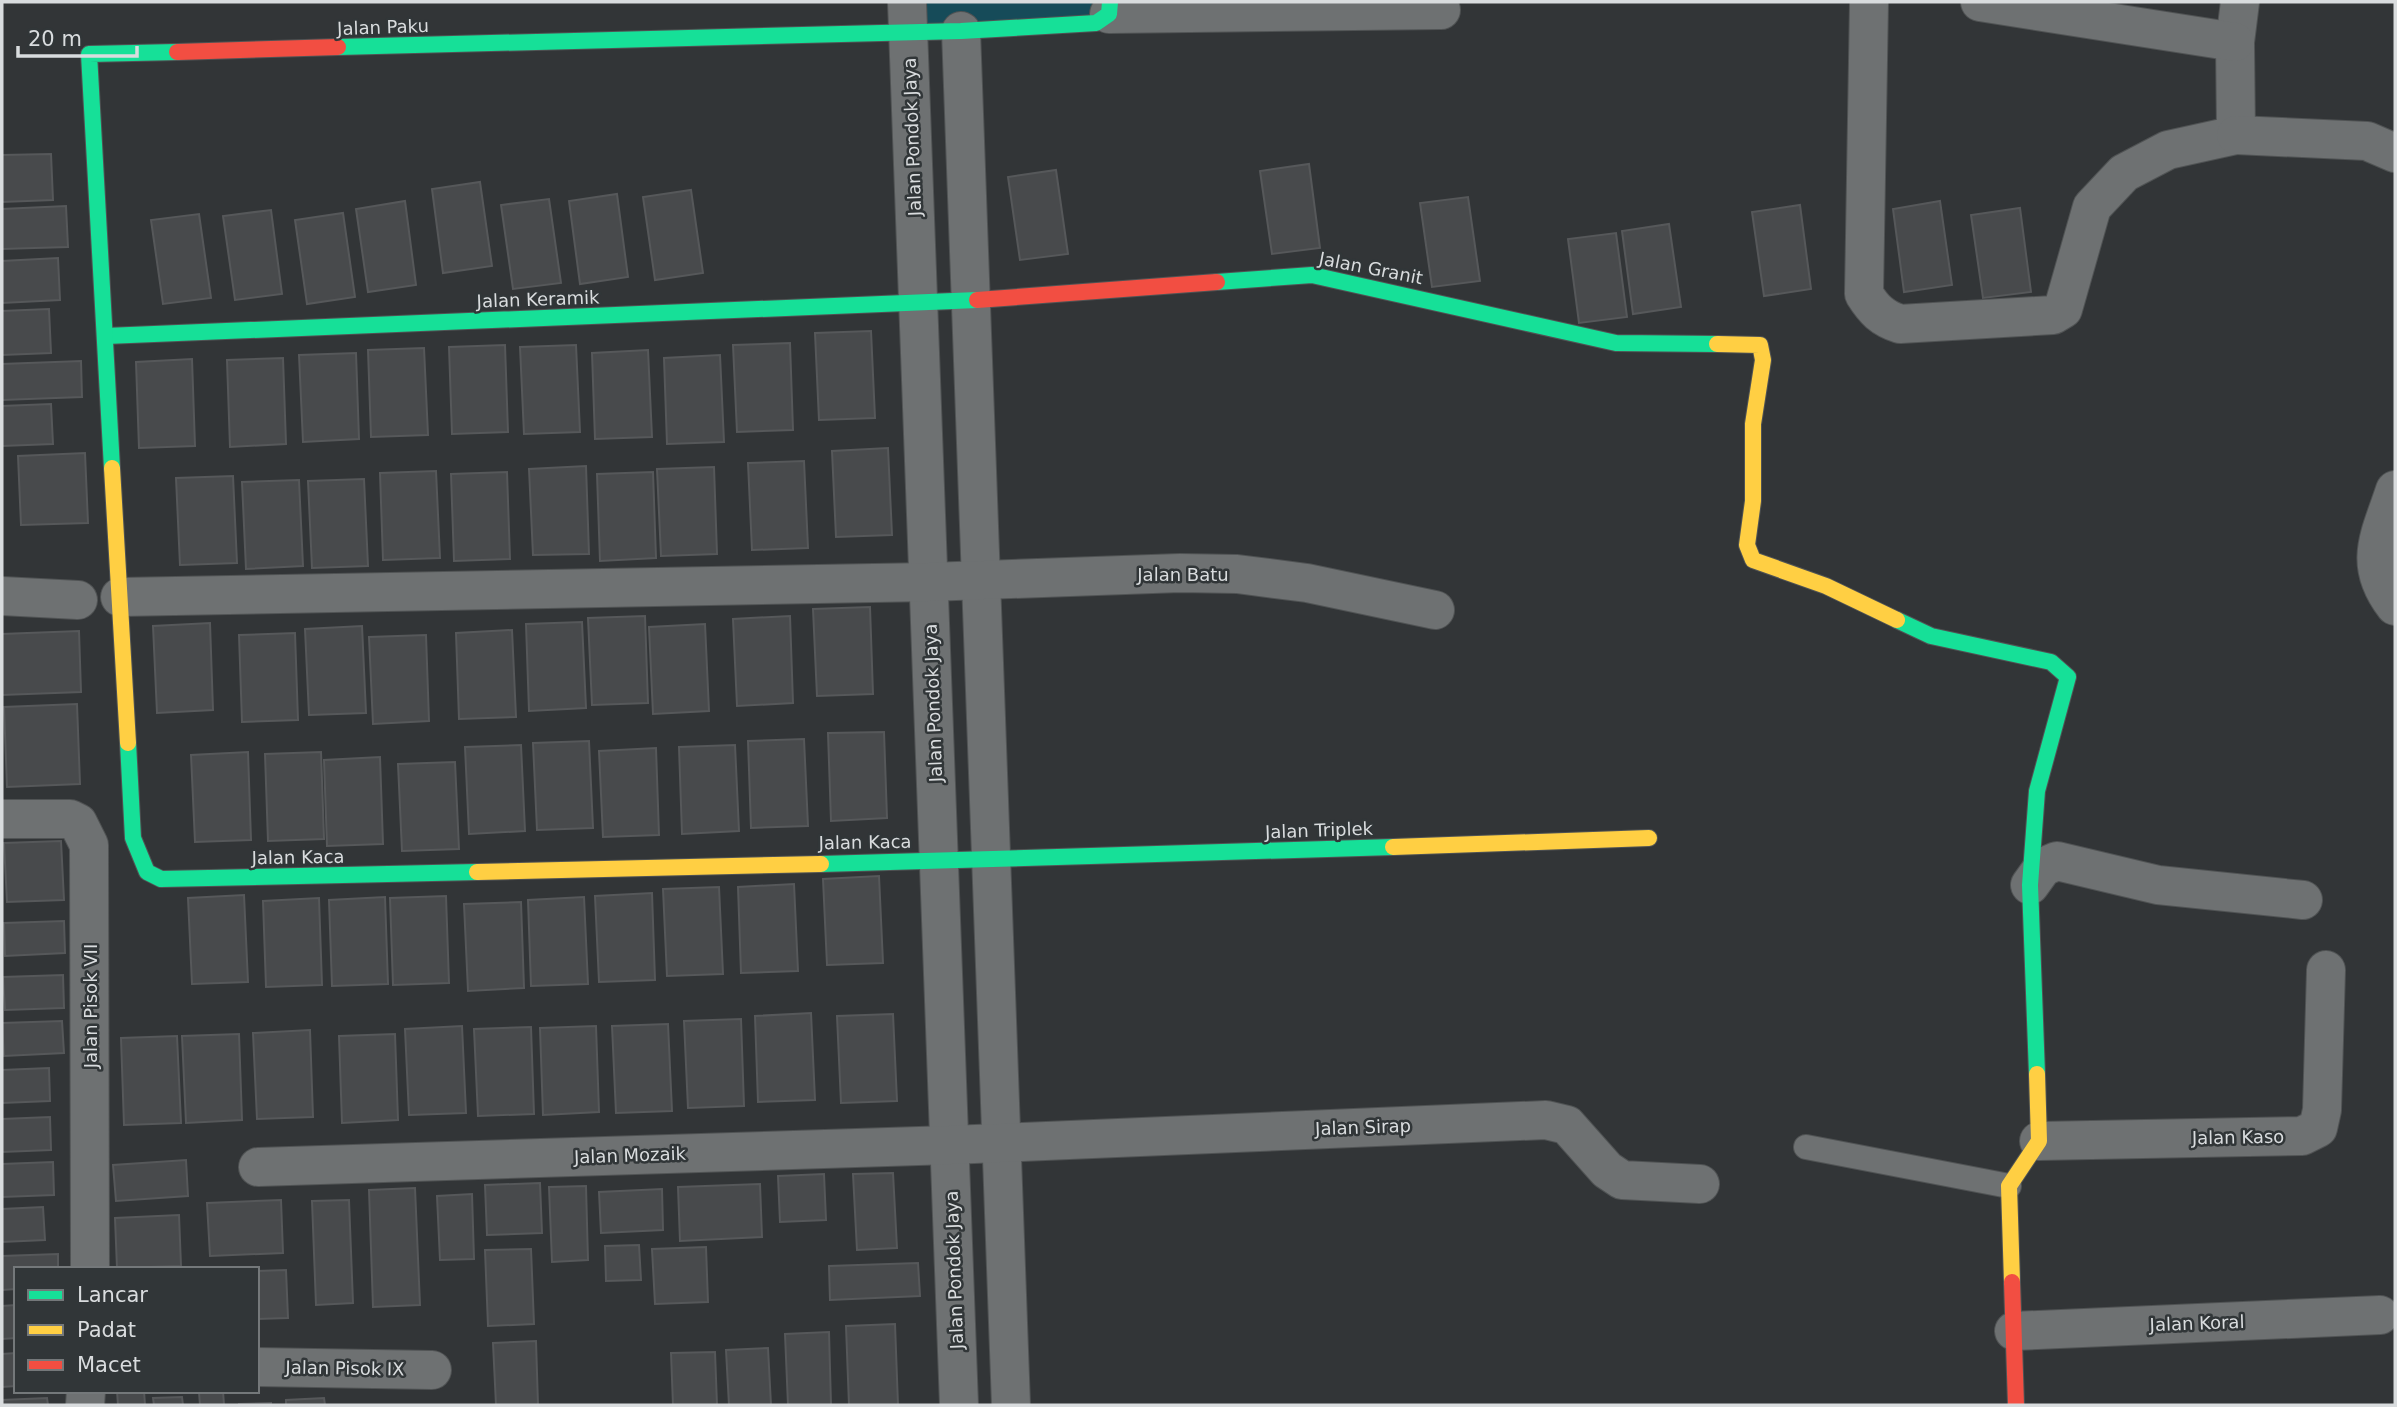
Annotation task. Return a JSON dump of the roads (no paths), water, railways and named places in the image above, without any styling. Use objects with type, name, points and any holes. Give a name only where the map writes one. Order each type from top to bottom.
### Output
[{"type":"street","points":[[1870,2],[1864,294],[1873,309],[1900,324],[2053,315],[2063,309],[2092,207],[2124,173],[2168,150],[2236,135],[2367,141],[2395,153]]},
{"type":"street","points":[[1980,2],[2235,42]]},
{"type":"street","points":[[2236,135],[2235,42],[2240,2]]},
{"type":"street","points":[[1110,8],[1441,10]]},
{"type":"street","name":"Jalan Paku","points":[[106,336],[89,54],[908,17],[961,31],[1096,23],[1110,8]]},
{"type":"street","name":"Jalan Pondok Jaya","points":[[908,17],[959,1405]]},
{"type":"street","points":[[961,31],[1011,1405]]},
{"type":"street","name":"Jalan Granit","points":[[971,298],[1312,275],[1354,282],[1616,343],[1760,345],[1763,360],[1753,424],[1753,500],[1747,545],[1753,560],[1826,586],[1931,636],[2051,662],[2068,677],[2037,791],[2030,885]]},
{"type":"street","name":"Jalan Keramik","points":[[106,336],[918,303],[971,298]]},
{"type":"street","name":"Jalan Kaca","points":[[106,336],[133,838],[148,872],[161,879],[991,860]]},
{"type":"street","points":[[2395,490],[2375,550],[2381,587],[2395,606]]},
{"type":"street","name":"Jalan Batu","points":[[120,597],[1237,574],[1307,583],[1435,610]]},
{"type":"street","points":[[2,596],[78,600]]},
{"type":"street","name":"Jalan Pisok VII","points":[[2,819],[69,819],[78,823],[89,845],[90,1267]]},
{"type":"street","name":"Jalan Triplek","points":[[991,860],[1649,838]]},
{"type":"street","points":[[2015,1405],[2009,1186],[2039,1140],[2030,885],[2043,867],[2057,861],[2158,885],[2303,900]]},
{"type":"street","name":"Jalan Kaso","points":[[2039,1140],[2302,1136],[2318,1128],[2322,1110],[2326,970]]},
{"type":"street","name":"Jalan Sirap","points":[[1001,1142],[1546,1120],[1567,1125],[1607,1170],[1622,1180],[1700,1184]]},
{"type":"street","name":"Jalan Mozaik","points":[[258,1167],[1001,1142]]},
{"type":"street","name":"Jalan Koral","points":[[2014,1331],[2380,1315]]},
{"type":"street","name":"Jalan Pisok IX","points":[[259,1367],[432,1370]]},
{"type":"lane","points":[[1805,1147],[2009,1186]]}]
